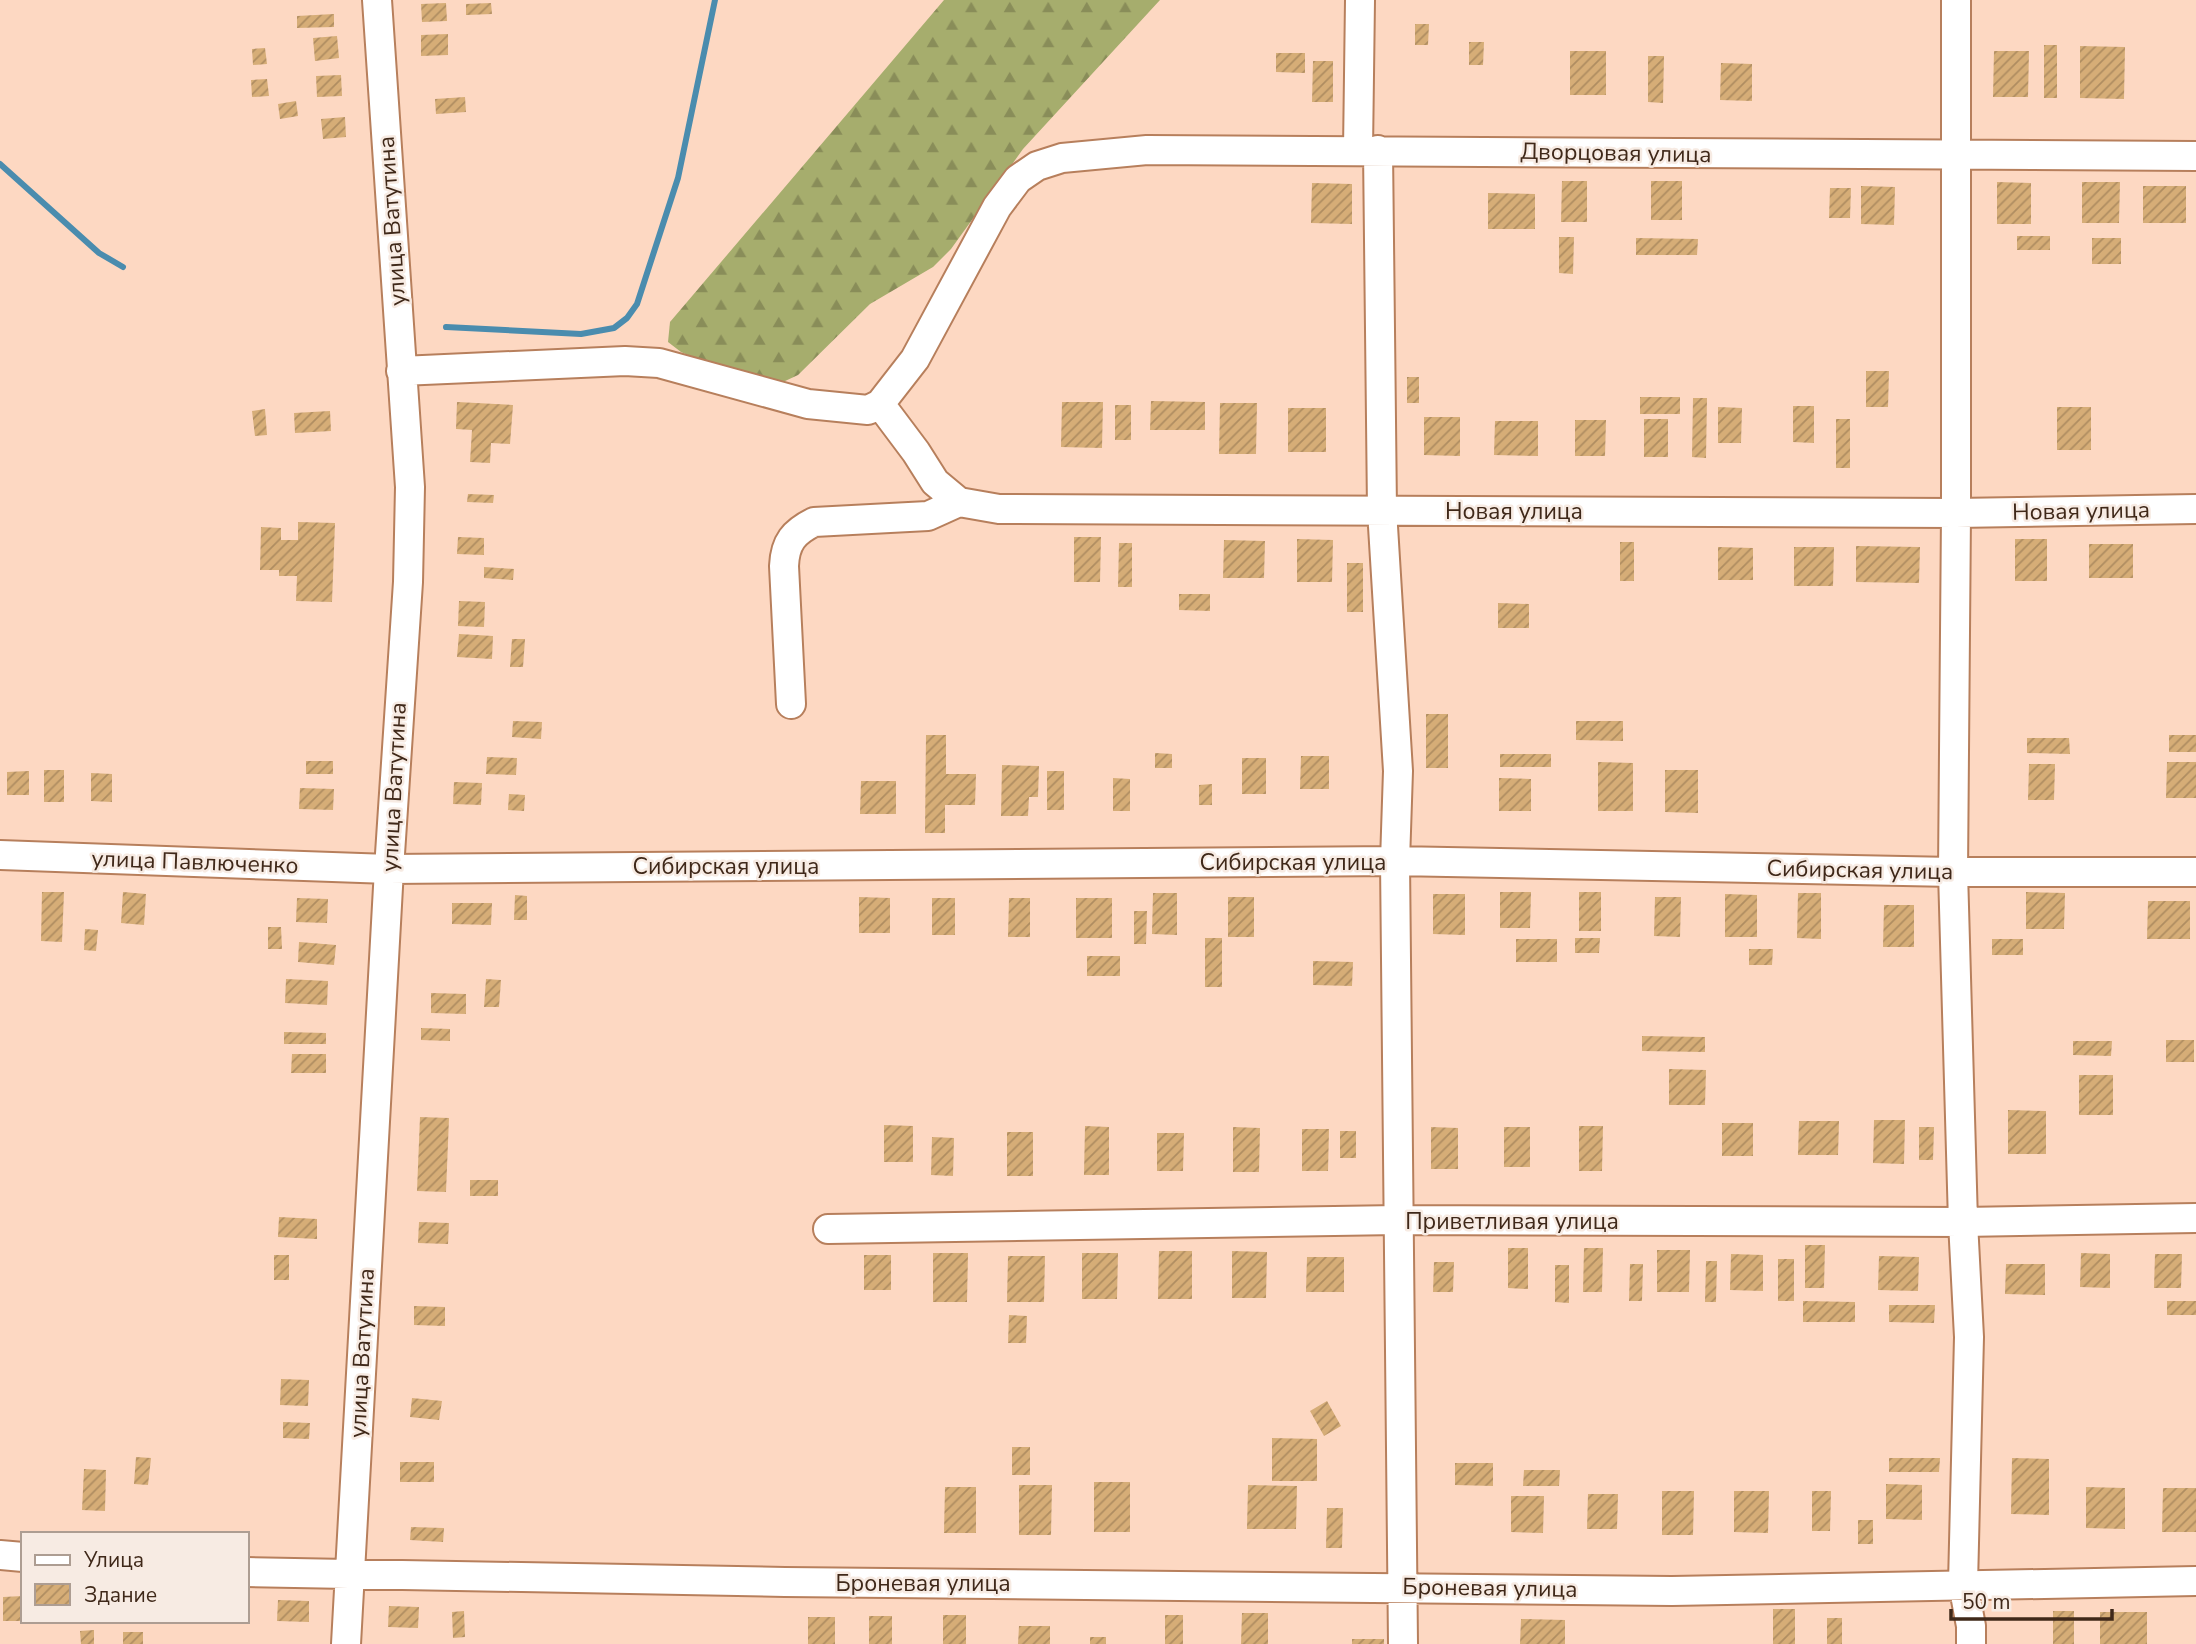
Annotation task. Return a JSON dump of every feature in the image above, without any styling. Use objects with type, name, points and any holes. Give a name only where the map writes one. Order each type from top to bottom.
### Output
[{"type":"street","name":"улица Ватутина","points":[[345,1644],[408,582],[410,487],[377,0]]},
{"type":"street","points":[[1360,0],[1382,510],[1398,771],[1395,861],[1403,1644]]},
{"type":"street","points":[[1956,0],[1953,872],[1969,1338],[1963,1584],[1971,1626],[1971,1644]]},
{"type":"street","name":"Дворцовая улица","points":[[880,404],[915,359],[997,207],[1018,179],[1037,166],[1062,158],[1147,150],[2196,156]]},
{"type":"street","points":[[401,371],[625,361],[659,363],[808,404],[868,410],[880,404],[935,482],[959,502],[928,516],[814,522],[792,537],[784,552],[791,704]]},
{"type":"street","name":"Новая улица","points":[[959,502],[999,509],[1956,513],[2196,509]]},
{"type":"street","name":"улица Павлюченко","points":[[0,855],[389,869]]},
{"type":"street","name":"Сибирская улица","points":[[389,869],[1395,861],[1953,872],[2196,872]]},
{"type":"street","name":"Приветливая улица","points":[[828,1230],[1398,1220],[1963,1222],[2196,1217]]},
{"type":"street","points":[[0,1555],[21,1557]]},
{"type":"street","points":[[248,1572],[349,1574]]},
{"type":"street","name":"Броневая улица","points":[[349,1574],[785,1582],[1403,1586],[1672,1591],[2196,1581]]},
{"type":"green space","points":[[944,0],[1160,0],[1023,149],[951,249],[933,267],[870,304],[798,375],[783,382],[765,383],[715,367],[681,352],[668,342],[670,322]]},
{"type":"building","points":[[446,3],[447,21],[422,22],[421,4]]},
{"type":"building","points":[[491,3],[492,14],[466,15],[466,4]]},
{"type":"building","points":[[334,14],[334,27],[297,28],[297,16]]},
{"type":"building","points":[[1415,24],[1429,24],[1428,45],[1415,45]]},
{"type":"building","points":[[448,34],[448,55],[421,56],[421,35]]},
{"type":"building","points":[[337,36],[339,58],[315,61],[313,38]]},
{"type":"building","points":[[1469,42],[1484,42],[1483,65],[1469,65]]},
{"type":"building","points":[[2044,45],[2057,45],[2057,98],[2044,98]]},
{"type":"building","points":[[2080,46],[2125,47],[2124,99],[2080,98]]},
{"type":"building","points":[[265,48],[267,64],[253,65],[252,49]]},
{"type":"building","points":[[1570,51],[1606,51],[1606,95],[1570,95]]},
{"type":"building","points":[[1994,51],[2029,51],[2028,97],[1993,97]]},
{"type":"building","points":[[1276,53],[1305,53],[1305,73],[1276,72]]},
{"type":"building","points":[[1648,56],[1664,56],[1663,103],[1648,102]]},
{"type":"building","points":[[1313,61],[1333,61],[1333,102],[1312,102]]},
{"type":"building","points":[[1721,63],[1752,64],[1752,101],[1720,100]]},
{"type":"building","points":[[341,75],[342,96],[317,97],[316,76]]},
{"type":"building","points":[[267,79],[269,96],[252,97],[251,80]]},
{"type":"building","points":[[465,97],[466,112],[436,114],[435,99]]},
{"type":"building","points":[[296,101],[298,116],[280,119],[278,104]]},
{"type":"building","points":[[345,117],[346,137],[323,139],[321,119]]},
{"type":"building","points":[[1562,181],[1587,181],[1587,222],[1561,222]]},
{"type":"building","points":[[1651,181],[1682,181],[1682,220],[1651,220]]},
{"type":"building","points":[[1997,182],[2031,183],[2031,224],[1997,224]]},
{"type":"building","points":[[2082,182],[2120,182],[2119,223],[2082,223]]},
{"type":"building","points":[[1312,183],[1352,184],[1352,224],[1311,223]]},
{"type":"building","points":[[1861,186],[1895,187],[1894,225],[1861,224]]},
{"type":"building","points":[[2143,186],[2186,186],[2186,223],[2143,223]]},
{"type":"building","points":[[1830,188],[1851,188],[1850,218],[1829,218]]},
{"type":"building","points":[[1488,193],[1535,194],[1535,229],[1488,229]]},
{"type":"building","points":[[2017,236],[2050,236],[2050,250],[2017,250]]},
{"type":"building","points":[[1559,237],[1574,237],[1573,274],[1559,273]]},
{"type":"building","points":[[1636,238],[1698,239],[1697,255],[1636,255]]},
{"type":"building","points":[[2092,238],[2121,238],[2121,264],[2092,264]]},
{"type":"building","points":[[1866,371],[1889,371],[1888,407],[1866,407]]},
{"type":"building","points":[[1407,377],[1419,377],[1419,403],[1407,403]]},
{"type":"building","points":[[1640,397],[1680,397],[1680,414],[1640,414]]},
{"type":"building","points":[[1693,398],[1707,398],[1706,458],[1692,457]]},
{"type":"building","points":[[1151,401],[1205,402],[1205,430],[1150,430]]},
{"type":"building","points":[[457,402],[513,405],[510,444],[491,443],[490,463],[470,462],[472,430],[456,429]]},
{"type":"building","points":[[1062,402],[1103,402],[1102,448],[1061,447]]},
{"type":"building","points":[[1220,403],[1257,403],[1256,454],[1219,454]]},
{"type":"building","points":[[1115,405],[1131,405],[1131,440],[1115,440]]},
{"type":"building","points":[[1793,406],[1814,406],[1814,443],[1793,442]]},
{"type":"building","points":[[1718,407],[1742,408],[1741,443],[1718,443]]},
{"type":"building","points":[[2057,407],[2091,407],[2091,450],[2057,450]]},
{"type":"building","points":[[1288,408],[1326,408],[1326,452],[1288,452]]},
{"type":"building","points":[[265,409],[267,435],[255,436],[252,411]]},
{"type":"building","points":[[330,411],[331,431],[295,433],[294,413]]},
{"type":"building","points":[[1424,417],[1460,417],[1460,456],[1424,455]]},
{"type":"building","points":[[1644,419],[1668,419],[1668,457],[1644,457]]},
{"type":"building","points":[[1836,419],[1850,419],[1850,468],[1836,468]]},
{"type":"building","points":[[1575,420],[1606,420],[1605,456],[1575,456]]},
{"type":"building","points":[[1495,421],[1538,421],[1538,456],[1494,455]]},
{"type":"building","points":[[468,494],[494,495],[493,503],[467,502]]},
{"type":"building","points":[[298,522],[335,523],[332,602],[296,601],[297,576],[279,576],[279,570],[260,570],[261,527],[281,528],[281,540],[298,540]]},
{"type":"building","points":[[458,537],[484,538],[484,555],[457,554]]},
{"type":"building","points":[[1074,537],[1101,537],[1100,582],[1074,582]]},
{"type":"building","points":[[1297,539],[1333,540],[1332,582],[1297,582]]},
{"type":"building","points":[[2015,539],[2047,539],[2047,581],[2015,581]]},
{"type":"building","points":[[1224,540],[1265,541],[1264,578],[1223,578]]},
{"type":"building","points":[[1620,542],[1634,542],[1634,581],[1620,581]]},
{"type":"building","points":[[1119,543],[1132,543],[1132,587],[1118,587]]},
{"type":"building","points":[[2089,544],[2133,544],[2133,578],[2089,578]]},
{"type":"building","points":[[1856,546],[1920,547],[1919,583],[1856,582]]},
{"type":"building","points":[[1718,547],[1753,548],[1753,580],[1718,580]]},
{"type":"building","points":[[1794,547],[1834,547],[1833,586],[1794,586]]},
{"type":"building","points":[[1347,563],[1363,563],[1363,612],[1347,612]]},
{"type":"building","points":[[484,567],[514,569],[513,580],[484,578]]},
{"type":"building","points":[[1179,594],[1210,594],[1210,611],[1179,610]]},
{"type":"building","points":[[459,601],[485,602],[484,627],[458,626]]},
{"type":"building","points":[[1498,603],[1529,604],[1529,628],[1498,628]]},
{"type":"building","points":[[459,634],[493,636],[492,659],[457,657]]},
{"type":"building","points":[[512,639],[525,639],[523,667],[510,667]]},
{"type":"building","points":[[1426,714],[1448,714],[1448,768],[1426,768]]},
{"type":"building","points":[[513,721],[542,722],[541,739],[512,737]]},
{"type":"building","points":[[1576,721],[1623,721],[1623,741],[1576,740]]},
{"type":"building","points":[[926,735],[946,735],[946,774],[976,774],[975,805],[945,805],[945,833],[925,833]]},
{"type":"building","points":[[2169,735],[2196,735],[2196,752],[2169,752]]},
{"type":"building","points":[[2027,738],[2069,738],[2070,754],[2027,753]]},
{"type":"building","points":[[1155,753],[1172,754],[1172,768],[1155,768]]},
{"type":"building","points":[[1500,754],[1551,754],[1551,767],[1500,767]]},
{"type":"building","points":[[1301,756],[1329,756],[1329,789],[1300,789]]},
{"type":"building","points":[[487,757],[517,758],[516,775],[486,774]]},
{"type":"building","points":[[1242,758],[1266,758],[1266,794],[1242,794]]},
{"type":"building","points":[[306,761],[333,761],[333,774],[306,774]]},
{"type":"building","points":[[1598,762],[1633,763],[1633,811],[1598,811]]},
{"type":"building","points":[[2167,762],[2196,762],[2196,798],[2166,798]]},
{"type":"building","points":[[2029,764],[2055,764],[2054,800],[2028,800]]},
{"type":"building","points":[[1002,765],[1039,766],[1038,797],[1029,797],[1028,816],[1001,816]]},
{"type":"building","points":[[44,770],[64,770],[64,802],[44,802]]},
{"type":"building","points":[[1665,770],[1698,770],[1698,813],[1665,812]]},
{"type":"building","points":[[29,771],[29,795],[7,795],[7,772]]},
{"type":"building","points":[[1047,771],[1064,771],[1064,810],[1047,810]]},
{"type":"building","points":[[91,773],[112,774],[112,802],[91,801]]},
{"type":"building","points":[[1113,778],[1130,779],[1130,811],[1113,811]]},
{"type":"building","points":[[1499,778],[1531,779],[1531,811],[1499,811]]},
{"type":"building","points":[[861,781],[896,781],[896,814],[860,814]]},
{"type":"building","points":[[454,782],[482,783],[481,805],[453,804]]},
{"type":"building","points":[[1212,784],[1212,805],[1199,805],[1199,785]]},
{"type":"building","points":[[300,788],[334,789],[333,810],[299,809]]},
{"type":"building","points":[[509,794],[525,795],[524,811],[508,810]]},
{"type":"building","points":[[42,892],[64,892],[62,942],[41,941]]},
{"type":"building","points":[[123,892],[146,894],[144,925],[121,923]]},
{"type":"building","points":[[1500,892],[1531,892],[1530,928],[1500,928]]},
{"type":"building","points":[[1579,892],[1601,892],[1601,931],[1579,931]]},
{"type":"building","points":[[2026,892],[2065,893],[2064,929],[2026,929]]},
{"type":"building","points":[[1153,893],[1177,893],[1177,935],[1152,934]]},
{"type":"building","points":[[1798,893],[1821,893],[1821,939],[1797,938]]},
{"type":"building","points":[[1433,894],[1465,894],[1465,935],[1433,934]]},
{"type":"building","points":[[1725,894],[1757,895],[1757,937],[1725,937]]},
{"type":"building","points":[[515,895],[527,896],[527,920],[514,920]]},
{"type":"building","points":[[859,897],[890,898],[890,933],[859,933]]},
{"type":"building","points":[[1228,897],[1254,897],[1254,937],[1228,937]]},
{"type":"building","points":[[1655,897],[1681,897],[1680,937],[1654,936]]},
{"type":"building","points":[[297,898],[328,899],[327,923],[296,922]]},
{"type":"building","points":[[932,898],[955,898],[955,935],[932,935]]},
{"type":"building","points":[[1009,898],[1030,898],[1030,937],[1008,937]]},
{"type":"building","points":[[1076,898],[1112,898],[1112,938],[1076,938]]},
{"type":"building","points":[[2148,901],[2190,901],[2190,939],[2147,939]]},
{"type":"building","points":[[452,903],[492,903],[491,925],[452,924]]},
{"type":"building","points":[[1884,905],[1914,905],[1914,947],[1883,947]]},
{"type":"building","points":[[1134,911],[1147,911],[1146,944],[1134,944]]},
{"type":"building","points":[[268,927],[281,927],[282,949],[268,949]]},
{"type":"building","points":[[85,929],[98,930],[96,951],[84,950]]},
{"type":"building","points":[[1205,938],[1222,938],[1222,987],[1205,987]]},
{"type":"building","points":[[1575,938],[1600,938],[1599,953],[1575,953]]},
{"type":"building","points":[[1516,939],[1557,939],[1557,962],[1516,962]]},
{"type":"building","points":[[1992,939],[2023,939],[2023,955],[1992,955]]},
{"type":"building","points":[[299,942],[336,945],[334,965],[298,962]]},
{"type":"building","points":[[1749,949],[1773,949],[1772,965],[1749,965]]},
{"type":"building","points":[[1087,956],[1120,956],[1120,976],[1087,976]]},
{"type":"building","points":[[1313,961],[1353,962],[1352,986],[1313,985]]},
{"type":"building","points":[[286,979],[328,981],[327,1005],[285,1003]]},
{"type":"building","points":[[486,979],[501,980],[499,1007],[484,1007]]},
{"type":"building","points":[[431,993],[466,994],[466,1014],[431,1013]]},
{"type":"building","points":[[421,1028],[450,1029],[450,1041],[421,1040]]},
{"type":"building","points":[[284,1032],[326,1033],[326,1044],[284,1044]]},
{"type":"building","points":[[1642,1036],[1705,1037],[1705,1052],[1642,1051]]},
{"type":"building","points":[[2166,1040],[2194,1040],[2194,1062],[2166,1062]]},
{"type":"building","points":[[2073,1041],[2112,1041],[2111,1056],[2073,1055]]},
{"type":"building","points":[[292,1054],[326,1054],[326,1073],[291,1073]]},
{"type":"building","points":[[1669,1069],[1706,1070],[1705,1105],[1669,1105]]},
{"type":"building","points":[[2079,1075],[2113,1075],[2113,1115],[2079,1115]]},
{"type":"building","points":[[2008,1110],[2046,1111],[2046,1154],[2008,1154]]},
{"type":"building","points":[[420,1117],[449,1118],[446,1192],[417,1191]]},
{"type":"building","points":[[1874,1120],[1905,1120],[1904,1164],[1873,1163]]},
{"type":"building","points":[[1799,1121],[1839,1121],[1838,1155],[1798,1155]]},
{"type":"building","points":[[1722,1123],[1753,1123],[1753,1156],[1722,1156]]},
{"type":"building","points":[[884,1125],[913,1126],[913,1162],[884,1162]]},
{"type":"building","points":[[1085,1126],[1109,1127],[1109,1175],[1084,1175]]},
{"type":"building","points":[[1579,1126],[1603,1126],[1602,1171],[1579,1171]]},
{"type":"building","points":[[1233,1127],[1260,1128],[1259,1172],[1233,1172]]},
{"type":"building","points":[[1431,1127],[1458,1128],[1458,1169],[1431,1169]]},
{"type":"building","points":[[1504,1127],[1530,1127],[1530,1167],[1504,1167]]},
{"type":"building","points":[[1919,1127],[1934,1127],[1933,1160],[1919,1160]]},
{"type":"building","points":[[1302,1129],[1329,1129],[1328,1171],[1302,1171]]},
{"type":"building","points":[[1340,1131],[1356,1131],[1356,1158],[1340,1158]]},
{"type":"building","points":[[1007,1132],[1033,1132],[1033,1176],[1007,1176]]},
{"type":"building","points":[[1157,1133],[1184,1133],[1183,1171],[1157,1171]]},
{"type":"building","points":[[932,1137],[954,1138],[953,1176],[931,1175]]},
{"type":"building","points":[[470,1180],[498,1180],[498,1196],[470,1196]]},
{"type":"building","points":[[279,1217],[317,1219],[317,1239],[278,1237]]},
{"type":"building","points":[[419,1222],[449,1223],[448,1244],[418,1243]]},
{"type":"building","points":[[1805,1245],[1825,1245],[1824,1288],[1805,1288]]},
{"type":"building","points":[[1508,1248],[1528,1248],[1528,1289],[1508,1288]]},
{"type":"building","points":[[1584,1248],[1603,1248],[1602,1292],[1583,1292]]},
{"type":"building","points":[[1657,1250],[1690,1250],[1689,1292],[1657,1292]]},
{"type":"building","points":[[1159,1251],[1192,1251],[1192,1299],[1158,1299]]},
{"type":"building","points":[[1232,1251],[1267,1252],[1266,1298],[1232,1298]]},
{"type":"building","points":[[933,1253],[968,1253],[967,1302],[933,1302]]},
{"type":"building","points":[[1082,1253],[1118,1253],[1117,1299],[1082,1299]]},
{"type":"building","points":[[2081,1253],[2110,1254],[2110,1288],[2080,1287]]},
{"type":"building","points":[[1731,1254],[1763,1255],[1763,1291],[1730,1290]]},
{"type":"building","points":[[2155,1254],[2182,1254],[2181,1288],[2154,1288]]},
{"type":"building","points":[[274,1255],[289,1255],[289,1280],[274,1280]]},
{"type":"building","points":[[864,1255],[891,1255],[891,1290],[864,1290]]},
{"type":"building","points":[[1008,1256],[1045,1256],[1044,1302],[1007,1302]]},
{"type":"building","points":[[1879,1256],[1919,1257],[1918,1291],[1878,1290]]},
{"type":"building","points":[[1307,1257],[1344,1257],[1344,1292],[1306,1292]]},
{"type":"building","points":[[1778,1259],[1794,1259],[1794,1301],[1778,1301]]},
{"type":"building","points":[[1706,1261],[1717,1261],[1716,1302],[1705,1302]]},
{"type":"building","points":[[1434,1262],[1454,1262],[1453,1292],[1433,1292]]},
{"type":"building","points":[[1630,1264],[1643,1264],[1642,1301],[1629,1301]]},
{"type":"building","points":[[2006,1264],[2045,1264],[2045,1295],[2005,1294]]},
{"type":"building","points":[[1555,1265],[1569,1265],[1569,1303],[1555,1302]]},
{"type":"building","points":[[1803,1301],[1855,1302],[1855,1322],[1803,1322]]},
{"type":"building","points":[[2167,1301],[2196,1301],[2196,1315],[2167,1315]]},
{"type":"building","points":[[1889,1305],[1935,1305],[1934,1323],[1889,1322]]},
{"type":"building","points":[[414,1306],[445,1307],[445,1326],[414,1325]]},
{"type":"building","points":[[1009,1315],[1027,1316],[1026,1343],[1008,1343]]},
{"type":"building","points":[[281,1379],[309,1380],[308,1406],[280,1405]]},
{"type":"building","points":[[412,1398],[442,1401],[439,1420],[410,1417]]},
{"type":"building","points":[[1327,1401],[1341,1426],[1324,1436],[1310,1411]]},
{"type":"building","points":[[283,1422],[310,1423],[309,1439],[283,1438]]},
{"type":"building","points":[[1272,1438],[1317,1439],[1317,1481],[1272,1481]]},
{"type":"building","points":[[1012,1447],[1030,1447],[1030,1475],[1012,1475]]},
{"type":"building","points":[[136,1457],[151,1458],[148,1485],[134,1484]]},
{"type":"building","points":[[1889,1458],[1940,1458],[1939,1472],[1889,1472]]},
{"type":"building","points":[[2012,1458],[2049,1459],[2049,1515],[2011,1514]]},
{"type":"building","points":[[400,1462],[434,1462],[434,1482],[400,1482]]},
{"type":"building","points":[[1455,1463],[1493,1463],[1493,1486],[1455,1485]]},
{"type":"building","points":[[84,1469],[106,1470],[105,1511],[82,1510]]},
{"type":"building","points":[[1524,1470],[1560,1470],[1559,1486],[1523,1486]]},
{"type":"building","points":[[1094,1482],[1130,1482],[1130,1532],[1094,1532]]},
{"type":"building","points":[[1886,1484],[1922,1485],[1922,1520],[1886,1519]]},
{"type":"building","points":[[1019,1485],[1052,1485],[1051,1535],[1019,1535]]},
{"type":"building","points":[[1248,1485],[1297,1486],[1296,1529],[1247,1529]]},
{"type":"building","points":[[945,1487],[976,1487],[976,1533],[944,1533]]},
{"type":"building","points":[[2086,1487],[2125,1488],[2125,1529],[2086,1528]]},
{"type":"building","points":[[2163,1488],[2196,1488],[2196,1532],[2162,1532]]},
{"type":"building","points":[[1662,1491],[1694,1491],[1693,1535],[1662,1535]]},
{"type":"building","points":[[1734,1491],[1769,1491],[1768,1533],[1734,1532]]},
{"type":"building","points":[[1812,1491],[1831,1491],[1830,1531],[1812,1531]]},
{"type":"building","points":[[1588,1494],[1618,1494],[1617,1529],[1587,1529]]},
{"type":"building","points":[[1511,1496],[1544,1496],[1543,1533],[1511,1532]]},
{"type":"building","points":[[1327,1508],[1343,1508],[1342,1548],[1326,1548]]},
{"type":"building","points":[[1858,1520],[1873,1520],[1873,1544],[1858,1544]]},
{"type":"building","points":[[411,1527],[444,1528],[443,1542],[410,1540]]},
{"type":"building","points":[[21,1596],[21,1621],[3,1621],[3,1597]]},
{"type":"building","points":[[278,1600],[309,1601],[309,1622],[277,1621]]},
{"type":"building","points":[[389,1606],[419,1607],[418,1628],[388,1627]]},
{"type":"building","points":[[1773,1609],[1795,1609],[1795,1644],[1773,1644]]},
{"type":"building","points":[[464,1611],[465,1637],[453,1638],[452,1612]]},
{"type":"building","points":[[2053,1611],[2074,1611],[2074,1644],[2053,1644]]},
{"type":"building","points":[[2100,1612],[2147,1612],[2147,1644],[2100,1644]]},
{"type":"building","points":[[1242,1613],[1268,1613],[1268,1644],[1241,1644]]},
{"type":"building","points":[[943,1615],[966,1615],[966,1644],[943,1644]]},
{"type":"building","points":[[1165,1615],[1183,1615],[1183,1644],[1165,1644]]},
{"type":"building","points":[[869,1616],[892,1616],[892,1644],[869,1644]]},
{"type":"building","points":[[808,1617],[835,1617],[835,1644],[808,1644]]},
{"type":"building","points":[[1827,1618],[1842,1618],[1842,1644],[1827,1644]]},
{"type":"building","points":[[1521,1619],[1565,1620],[1565,1644],[1520,1644]]},
{"type":"building","points":[[1019,1626],[1050,1626],[1050,1644],[1018,1644]]},
{"type":"building","points":[[94,1630],[94,1644],[81,1644],[80,1631]]},
{"type":"building","points":[[123,1632],[143,1632],[143,1644],[123,1644]]},
{"type":"building","points":[[1090,1637],[1106,1637],[1106,1644],[1090,1644]]},
{"type":"building","points":[[1352,1639],[1384,1639],[1384,1644],[1352,1644]]},
{"type":"waterway","points":[[446,327],[581,334],[614,328],[627,318],[637,304],[678,178],[715,0]]},
{"type":"waterway","points":[[0,164],[99,253],[123,267]]}]
